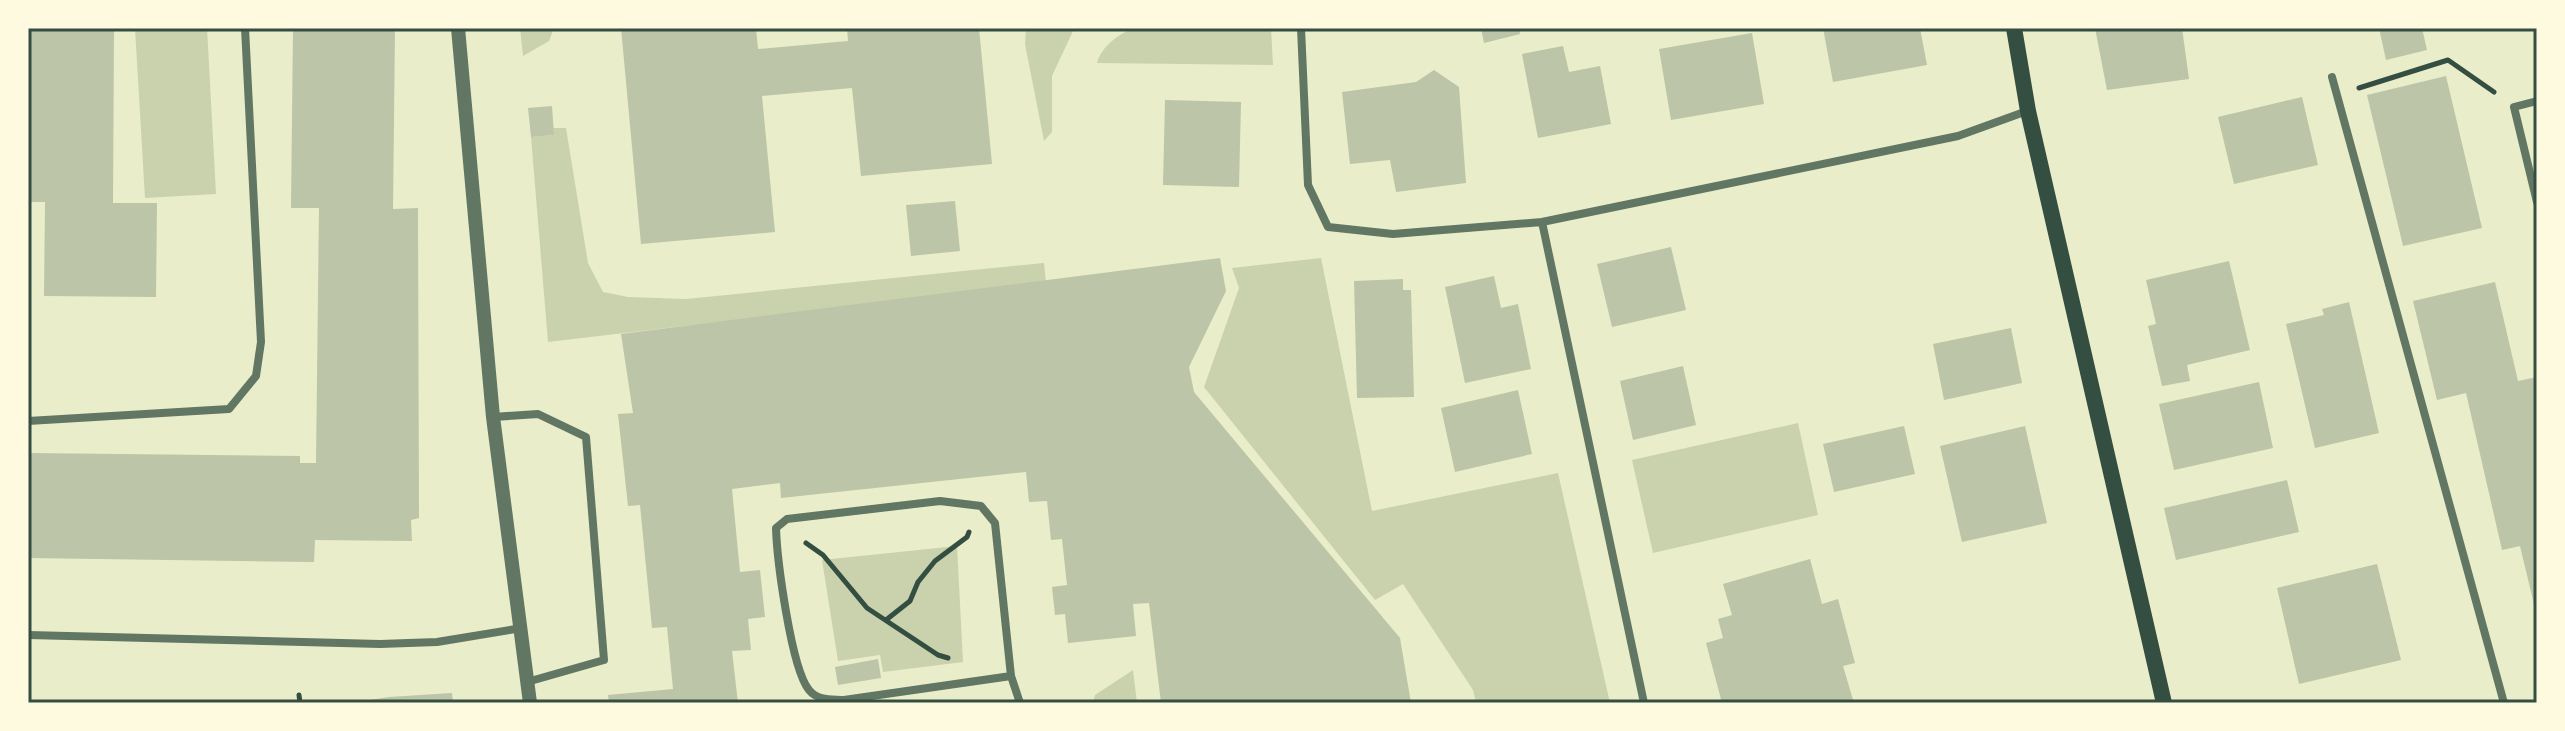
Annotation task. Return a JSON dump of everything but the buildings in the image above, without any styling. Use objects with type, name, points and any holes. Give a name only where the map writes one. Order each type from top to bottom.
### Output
[{"type":"main road","points":[[2014,28],[2028,111],[2164,703]]},
{"type":"street","points":[[28,421],[229,409],[256,376],[261,342],[245,28]]},
{"type":"street","points":[[458,28],[493,417],[523,628],[530,703]]},
{"type":"street","points":[[1301,28],[1308,185],[1328,227],[1393,234],[1542,222],[1958,136],[2028,111]]},
{"type":"street","points":[[2332,77],[2504,703]]},
{"type":"street","points":[[2537,101],[2514,107],[2537,202]]},
{"type":"street","points":[[1542,222],[1644,703]]},
{"type":"street","points":[[493,417],[538,414],[586,437],[604,660],[527,682]]},
{"type":"street","points":[[1011,676],[844,701],[823,699],[810,692],[801,674],[776,528],[787,519],[940,501],[981,506],[995,523],[1011,676],[1020,703]]},
{"type":"street","points":[[28,635],[380,644],[437,642],[523,628]]},
{"type":"path","points":[[2338,95],[2448,60],[2514,107]]},
{"type":"path","points":[[886,620],[910,601],[918,582],[935,561],[967,537],[971,527],[995,523]]},
{"type":"path","points":[[776,528],[823,555],[867,608],[938,655],[951,659]]},
{"type":"path","points":[[299,695],[300,703]]},
{"type":"green space","points":[[135,28],[207,28],[216,194],[145,198]]},
{"type":"green space","points":[[520,28],[554,28],[549,41],[523,56]]},
{"type":"green space","points":[[1026,28],[1079,28],[1073,31],[1052,76],[1052,132],[1044,141],[1025,44]]},
{"type":"green space","points":[[1135,28],[1271,28],[1273,65],[1097,63],[1112,41]]},
{"type":"green space","points":[[553,128],[566,128],[588,263],[603,292],[628,297],[686,299],[1044,263],[1046,283],[548,342],[531,137],[554,135]]},
{"type":"green space","points":[[1321,258],[1372,511],[1558,473],[1610,703],[1476,703],[1473,690],[1403,584],[1375,600],[1204,387],[1239,288],[1232,268]]},
{"type":"green space","points":[[1798,423],[1818,515],[1653,553],[1632,460]]},
{"type":"green space","points":[[957,546],[963,662],[883,672],[880,655],[838,661],[822,560]]},
{"type":"green space","points":[[1133,670],[1137,703],[1093,703],[1095,695]]}]
